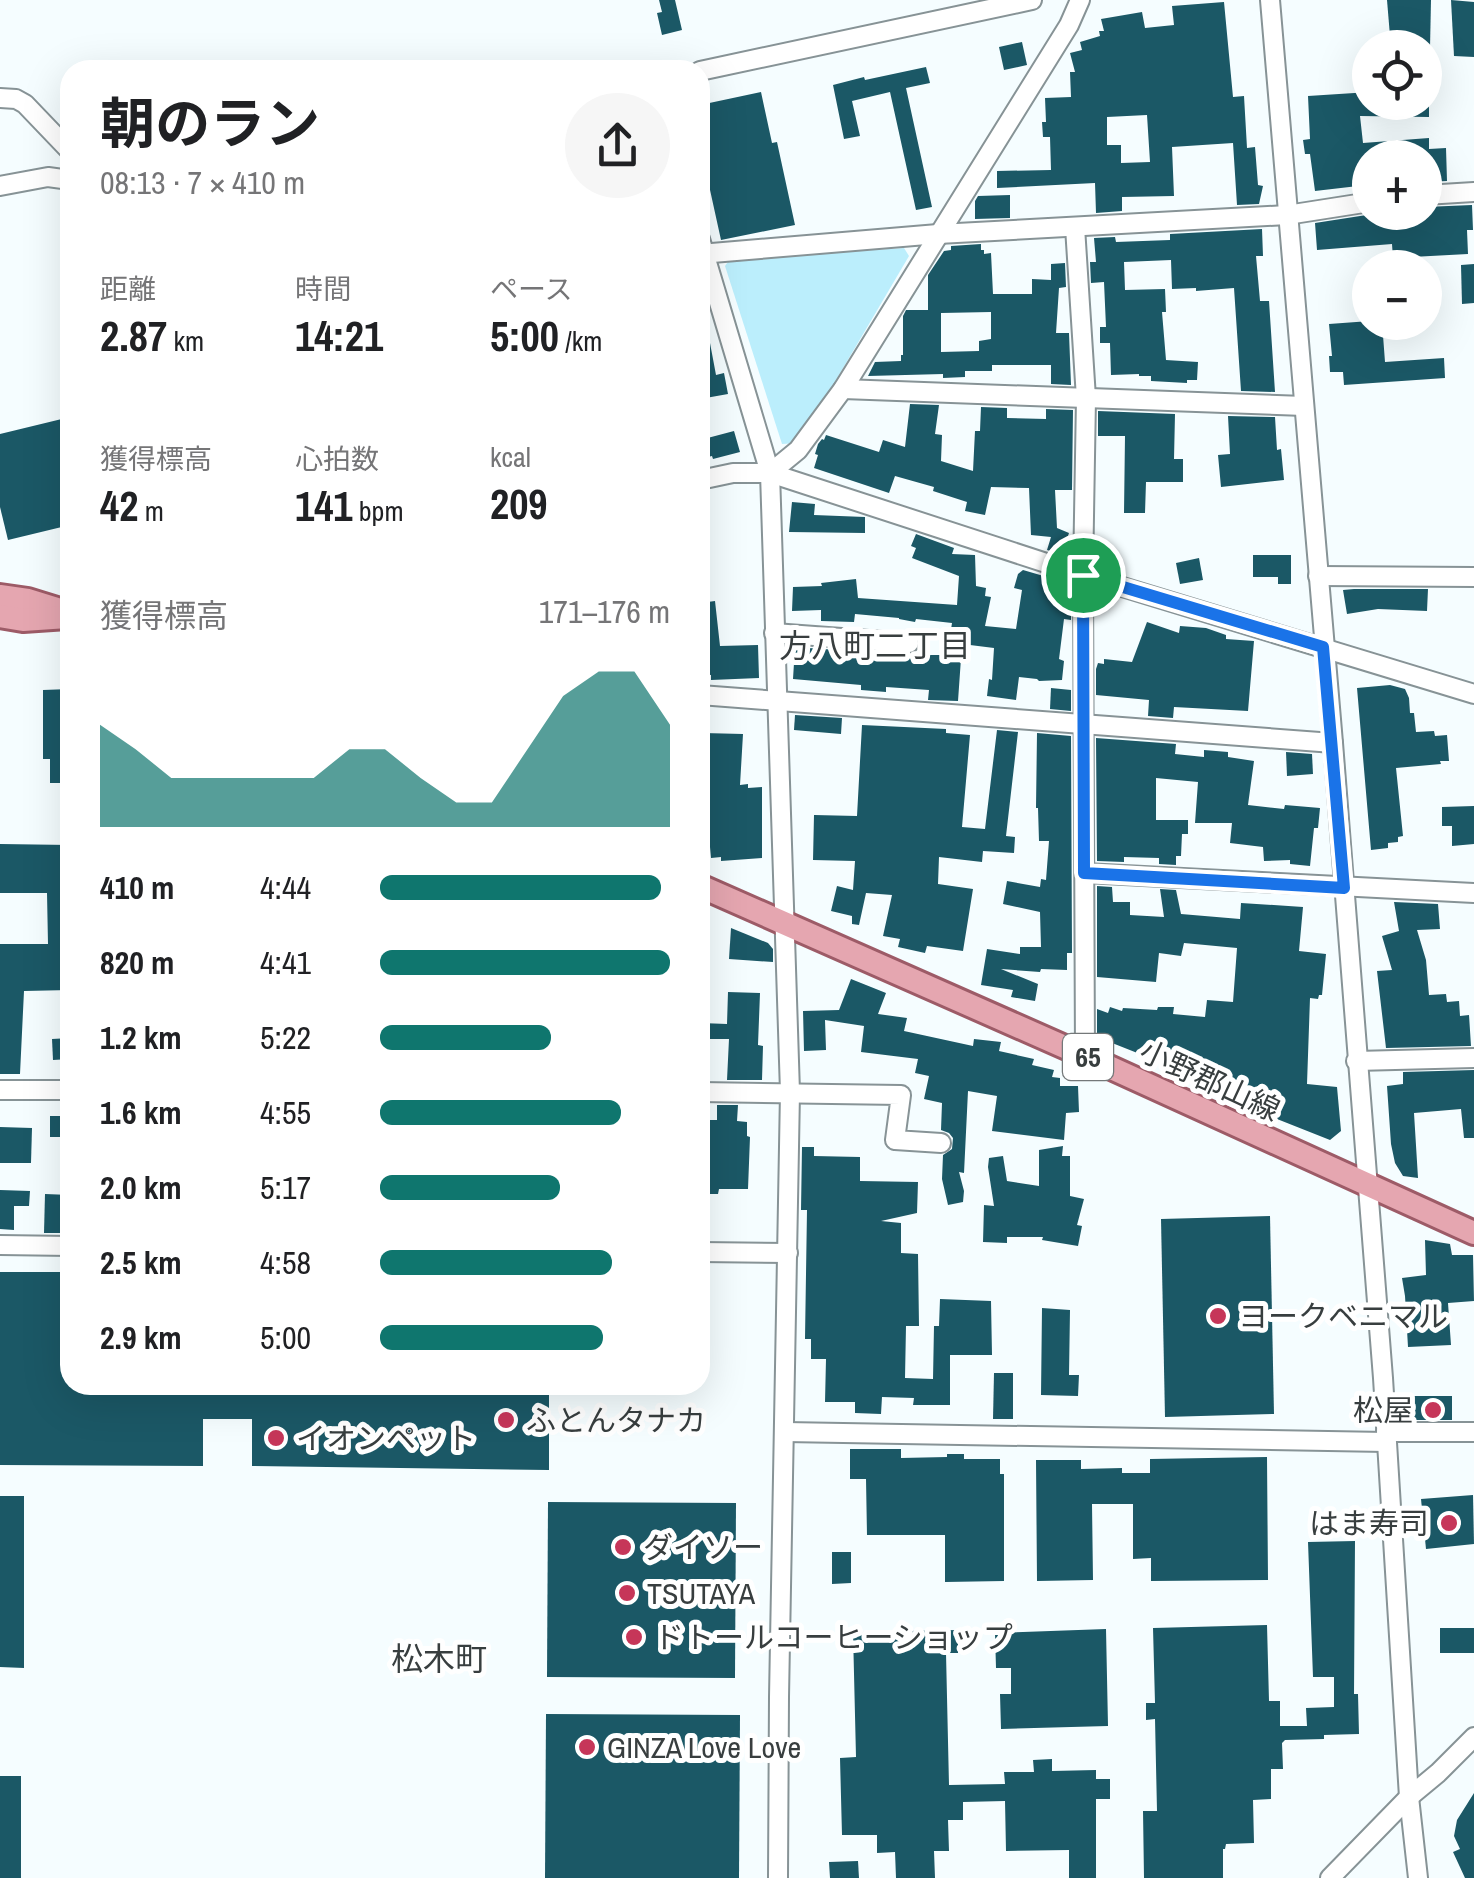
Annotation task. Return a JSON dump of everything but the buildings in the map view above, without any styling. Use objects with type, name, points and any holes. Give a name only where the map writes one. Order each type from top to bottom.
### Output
[{"type":"main road","points":[[0,596],[28,600],[60,611]]},
{"type":"main road","points":[[0,616],[23,620],[60,616]]},
{"type":"main road","name":"小野郡山線","points":[[710,890],[1474,1232]]},
{"type":"street","points":[[710,70],[969,7],[1032,0]]},
{"type":"street","points":[[770,473],[798,450],[843,389],[1069,25],[1080,0]]},
{"type":"street","points":[[1270,0],[1368,1186],[1409,1797],[1418,1878]]},
{"type":"street","points":[[0,98],[25,104],[60,141]]},
{"type":"street","points":[[0,186],[48,177],[60,179]]},
{"type":"street","points":[[1442,194],[1474,192]]},
{"type":"street","points":[[710,248],[1287,215],[1352,205]]},
{"type":"street","points":[[1075,227],[1086,398],[1085,1056]]},
{"type":"street","points":[[710,278],[770,473],[790,1092],[778,1878]]},
{"type":"street","points":[[843,389],[1304,406]]},
{"type":"street","points":[[710,478],[770,473],[1083,575],[1474,694]]},
{"type":"street","points":[[1318,576],[1474,577]]},
{"type":"street","points":[[774,633],[910,643]]},
{"type":"street","points":[[710,697],[1333,743]]},
{"type":"street","points":[[1084,873],[1474,893]]},
{"type":"street","points":[[1356,1061],[1474,1058]]},
{"type":"street","points":[[0,1090],[60,1090]]},
{"type":"street","points":[[710,1092],[902,1094],[895,1140],[942,1143]]},
{"type":"street","points":[[0,1246],[60,1246]]},
{"type":"street","points":[[710,1252],[788,1253]]},
{"type":"street","points":[[785,1432],[1386,1437],[1474,1432]]},
{"type":"street","points":[[1330,1878],[1474,1737]]},
{"type":"shaded area","points":[[904,248],[909,256],[799,443],[782,444],[725,266],[730,259]]},
{"type":"place","name":"ヨークベニマル","points":[[1218,1316]]},
{"type":"place","name":"松屋","points":[[1433,1410]]},
{"type":"place","name":"ふとんタナカ","points":[[506,1420]]},
{"type":"place","name":"イオンペット","points":[[276,1438]]},
{"type":"place","name":"はま寿司","points":[[1449,1523]]},
{"type":"place","name":"ダイソー","points":[[623,1547]]},
{"type":"place","name":"TSUTAYA","points":[[627,1593]]},
{"type":"place","name":"ドトールコーヒーショップ","points":[[634,1637]]},
{"type":"place","name":"GINZA Love Love","points":[[587,1747]]},
{"type":"district","name":"方八町二丁目","points":[[875,645]]},
{"type":"district","name":"松木町","points":[[439,1658]]},
{"type":"route","points":[[1083,575],[1323,647],[1344,888],[1084,873],[1083,575]]}]
